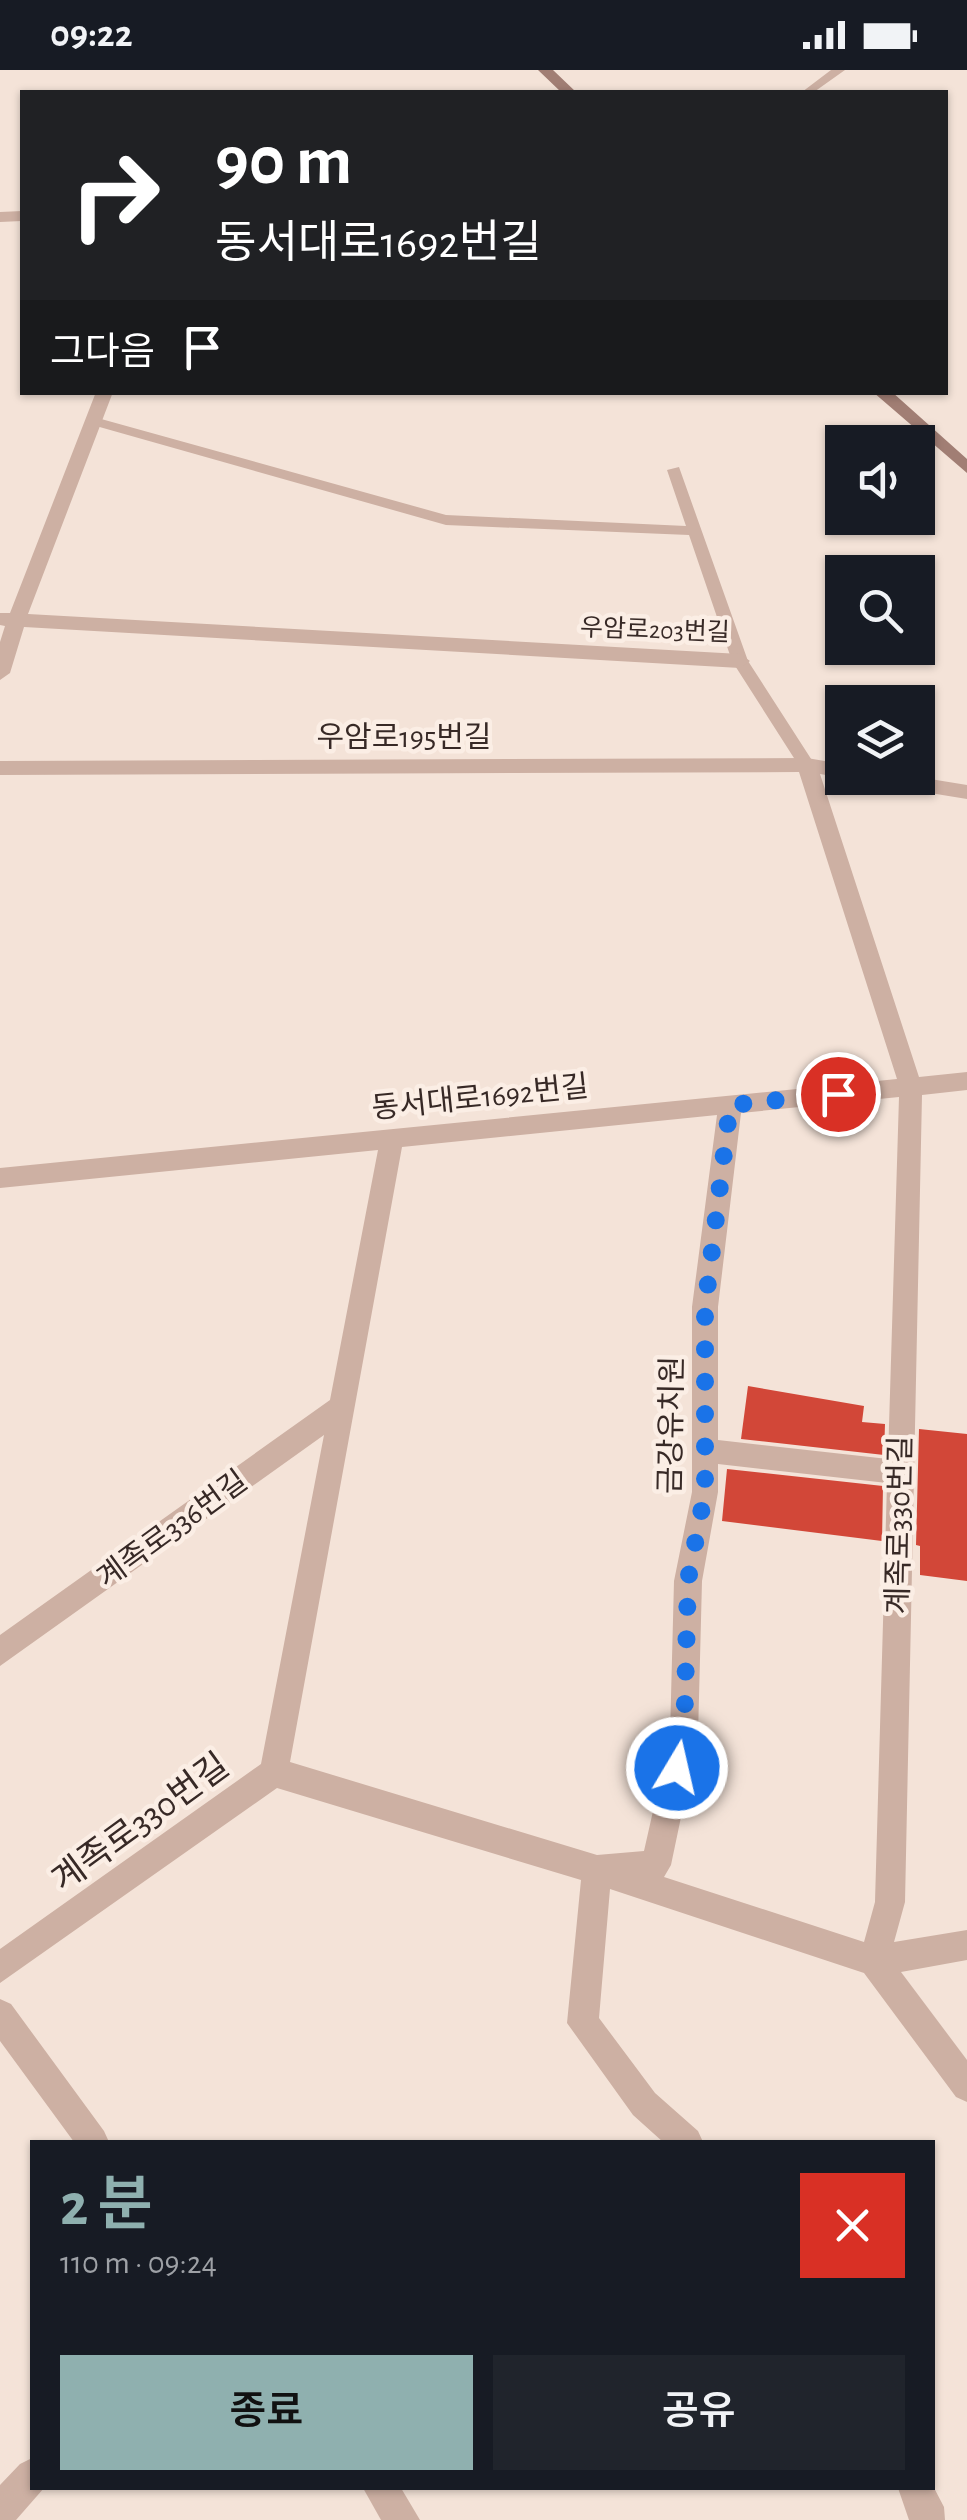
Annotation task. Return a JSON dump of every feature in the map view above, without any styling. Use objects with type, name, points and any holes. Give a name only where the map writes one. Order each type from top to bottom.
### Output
[{"type":"main road","points":[[545,70],[567,90]]},
{"type":"main road","points":[[884,395],[967,468]]},
{"type":"street","points":[[0,673],[8,619],[104,395]]},
{"type":"street","name":"우암로203번길","points":[[8,619],[740,660]]},
{"type":"street","points":[[807,765],[911,1086]]},
{"type":"street","name":"우암로195번길","points":[[0,768],[807,765],[825,768]]},
{"type":"street","points":[[935,787],[967,792]]},
{"type":"street","name":"동서대로1692번길","points":[[0,1178],[967,1081]]},
{"type":"street","name":"계족로330번길","points":[[274,1772],[597,1870],[874,1962],[890,1902],[911,1086]]},
{"type":"street","name":"금강유치원","points":[[597,1870],[656,1865],[684,1736],[688,1580],[705,1492],[705,1307],[730,1105]]},
{"type":"street","name":"계족로330번길","points":[[0,1968],[274,1772],[392,1138]]},
{"type":"street","name":"계족로336번길","points":[[0,1652],[343,1406]]},
{"type":"street","points":[[704,1451],[900,1472]]},
{"type":"street","points":[[597,1870],[583,2023],[644,2104],[684,2140]]},
{"type":"street","points":[[967,1945],[874,1962],[967,2086]]},
{"type":"street","points":[[0,2015],[93,2140]]},
{"type":"street","points":[[0,2511],[30,2478]]},
{"type":"street","points":[[382,2490],[402,2520]]},
{"type":"street","points":[[915,2490],[926,2507],[928,2520]]},
{"type":"lane","points":[[810,90],[839,70]]},
{"type":"lane","points":[[94,421],[446,520],[695,531]]},
{"type":"lane","name":"우암로203번길","points":[[674,470],[740,660]]},
{"type":"lane","points":[[740,660],[807,765]]},
{"type":"building","points":[[748,1386],[864,1406],[862,1422],[885,1424],[884,1455],[741,1439]]},
{"type":"building","points":[[919,1429],[967,1434],[967,1581],[920,1575],[920,1546],[916,1545]]},
{"type":"building","points":[[727,1469],[883,1486],[882,1541],[722,1521]]},
{"type":"route","points":[[677,1768],[684,1736],[688,1580],[705,1492],[705,1307],[730,1105],[838,1094]]}]
